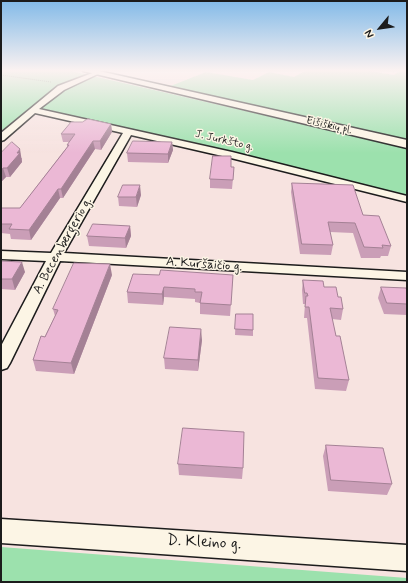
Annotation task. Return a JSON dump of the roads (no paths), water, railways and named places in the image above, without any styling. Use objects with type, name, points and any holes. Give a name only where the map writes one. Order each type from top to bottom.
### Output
[{"type":"main road","name":"Eišiškių pl.","points":[[212,98],[407,144]]},
{"type":"street","points":[[1,138],[46,98]]},
{"type":"street","name":"J. Jurkšto g.","points":[[34,110],[232,155],[407,199]]},
{"type":"street","name":"A. Becenbergerio g.","points":[[1,363],[55,256],[129,131]]},
{"type":"street","name":"A. Kuršaičio g.","points":[[1,255],[55,256],[407,276]]},
{"type":"street","name":"D. Kleino g.","points":[[1,531],[407,558]]}]
